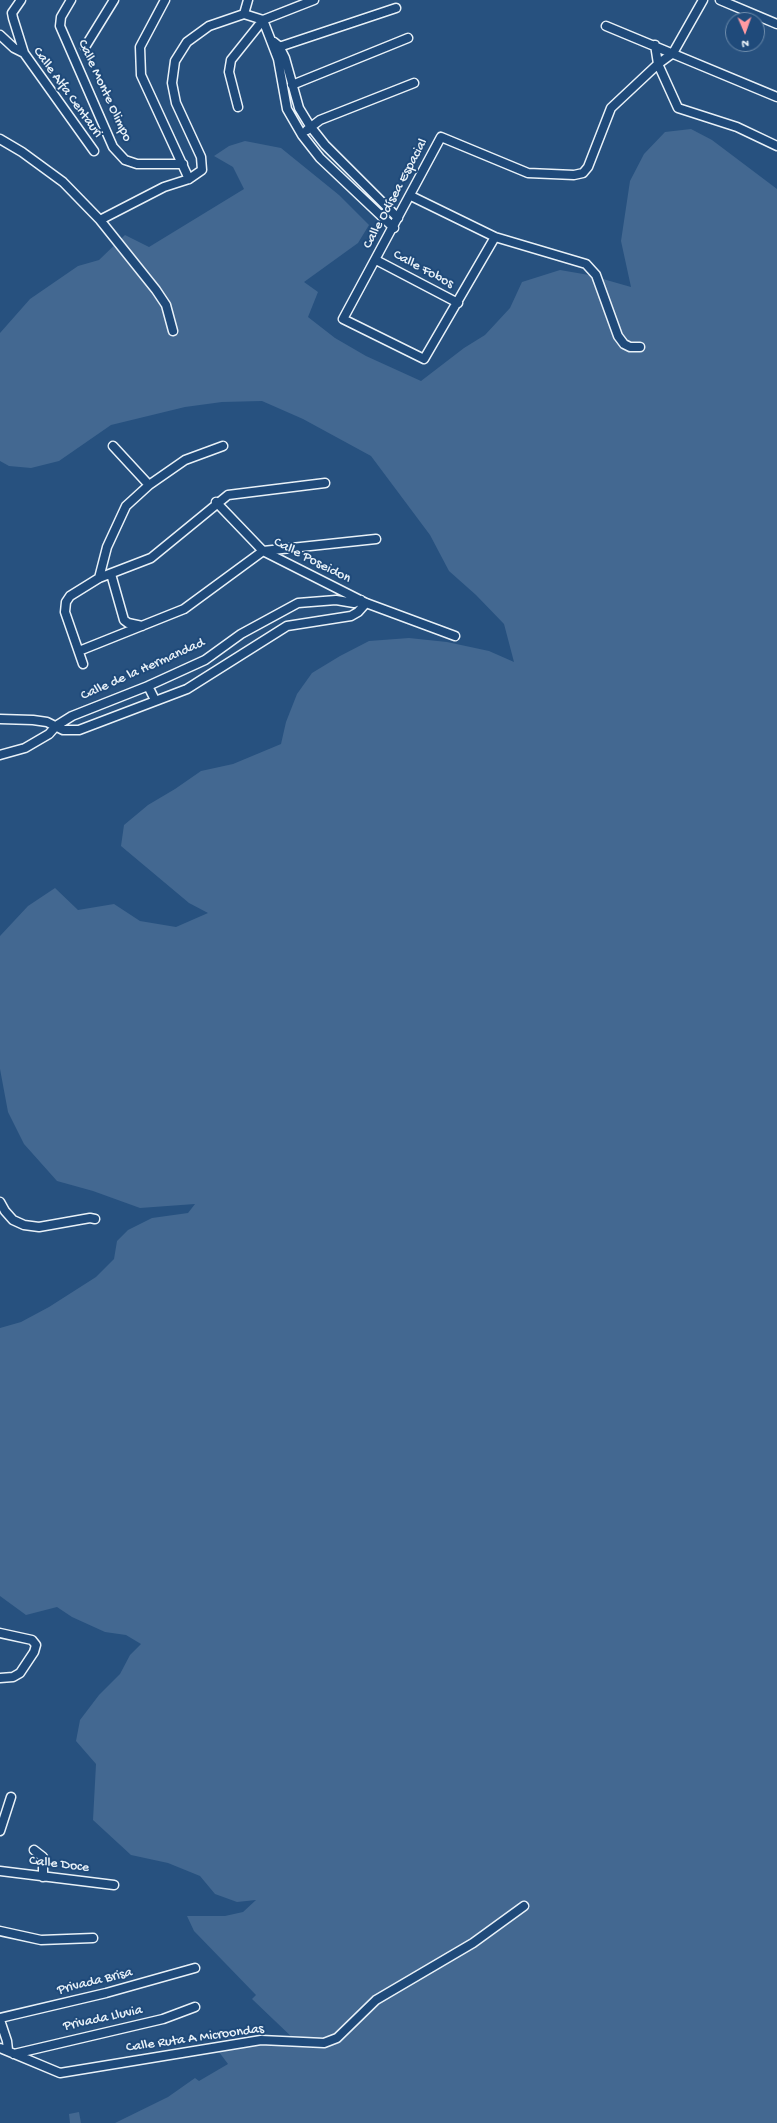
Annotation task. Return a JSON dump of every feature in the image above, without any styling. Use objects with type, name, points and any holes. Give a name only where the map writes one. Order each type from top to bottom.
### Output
[{"type":"street","points":[[20,0],[12,13],[12,18],[24,53]]},
{"type":"street","name":"Calle Monte Olimpo","points":[[71,0],[61,17],[60,26],[114,147],[125,160],[137,164],[183,164]]},
{"type":"street","points":[[85,47],[114,0]]},
{"type":"street","points":[[165,0],[140,47],[141,75],[190,180]]},
{"type":"street","points":[[244,14],[248,0]]},
{"type":"street","points":[[238,107],[229,72],[231,60],[263,20],[314,0]]},
{"type":"street","points":[[673,53],[703,0]]},
{"type":"street","points":[[720,0],[777,24]]},
{"type":"street","points":[[275,45],[396,8]]},
{"type":"street","points":[[100,220],[164,187],[190,180],[202,170],[201,157],[176,103],[172,83],[175,62],[187,42],[208,26],[244,14],[263,20],[275,45],[285,58],[299,108],[310,126],[325,145],[398,218]]},
{"type":"street","points":[[606,26],[655,45],[777,97]]},
{"type":"street","name":"Calle Alfa Centauri","points":[[0,36],[14,48],[24,53],[94,151]]},
{"type":"street","points":[[292,85],[408,38]]},
{"type":"street","points":[[275,45],[287,109],[302,136],[320,158],[394,228]]},
{"type":"street","points":[[655,45],[658,64],[678,108],[737,127],[777,146]]},
{"type":"street","name":"Calle Odísea Espacial","points":[[458,303],[424,359],[343,319],[394,228],[441,137],[528,173],[574,175],[582,173],[588,167],[611,108],[658,64],[673,53]]},
{"type":"street","points":[[302,136],[310,126],[320,120],[414,83]]},
{"type":"street","points":[[0,139],[22,152],[63,182],[100,220],[144,274],[166,305],[173,331]]},
{"type":"street","points":[[411,196],[495,237],[586,264],[596,275],[618,336],[624,344],[630,347],[640,347]]},
{"type":"street","points":[[458,303],[495,237]]},
{"type":"street","name":"Calle Fobos","points":[[376,260],[458,303]]},
{"type":"street","points":[[113,446],[150,485]]},
{"type":"street","points":[[99,578],[107,547],[126,506],[150,485],[185,460],[223,446]]},
{"type":"street","points":[[83,664],[65,612],[66,602],[70,596],[99,578],[151,558],[216,502],[228,494],[325,483]]},
{"type":"street","name":"Calle Poseidon","points":[[216,502],[263,551],[363,602],[455,636]]},
{"type":"street","points":[[79,651],[184,609],[263,551],[376,539]]},
{"type":"street","points":[[112,574],[124,620],[128,623],[143,626]]},
{"type":"street","name":"Calle de la Hermandad","points":[[0,755],[25,748],[49,734],[56,726],[72,716],[148,686],[204,660],[241,634],[298,603],[336,600],[354,603],[363,602]]},
{"type":"street","points":[[0,719],[33,720],[70,731],[79,730],[187,688],[287,626],[351,616],[358,612],[363,602]]},
{"type":"street","points":[[148,686],[155,700]]},
{"type":"street","points":[[0,1202],[5,1211],[13,1220],[24,1225],[39,1227],[90,1218],[96,1219]]},
{"type":"street","points":[[0,1633],[32,1640],[36,1645],[34,1652],[20,1673],[13,1677],[0,1678]]},
{"type":"street","points":[[0,1831],[10,1797]]},
{"type":"street","points":[[34,1850],[43,1857],[43,1877]]},
{"type":"street","name":"Calle Doce","points":[[0,1871],[114,1885]]},
{"type":"street","name":"Calle Ruta A Microondas","points":[[7,2051],[60,2074],[260,2040],[324,2043],[337,2038],[376,2000],[473,1944],[524,1906]]},
{"type":"street","points":[[0,1931],[42,1940],[93,1938]]},
{"type":"street","name":"Privada Brisa","points":[[0,2019],[114,1991],[195,1968]]},
{"type":"street","name":"Privada Lluvia","points":[[7,2051],[163,2019],[195,2007]]},
{"type":"street","points":[[0,2019],[6,2036],[7,2051]]},
{"type":"shaded area","points":[[691,129],[712,140],[777,189],[777,2123],[115,2123],[168,2097],[195,2078],[199,2081],[228,2064],[216,2048],[261,2040],[296,2041],[252,1999],[256,1995],[194,1931],[187,1916],[225,1916],[243,1912],[256,1900],[237,1902],[215,1894],[200,1876],[168,1863],[131,1855],[93,1820],[96,1764],[76,1741],[80,1720],[99,1695],[120,1674],[130,1655],[141,1644],[126,1635],[105,1632],[72,1617],[57,1607],[26,1615],[0,1596],[0,1328],[21,1322],[49,1307],[96,1277],[114,1259],[117,1241],[128,1230],[152,1218],[188,1213],[195,1204],[140,1208],[93,1191],[57,1181],[24,1144],[8,1112],[0,1069],[0,936],[28,906],[55,888],[78,910],[114,904],[140,921],[176,927],[208,913],[189,903],[121,846],[124,825],[148,805],[201,771],[233,764],[281,744],[286,722],[297,694],[312,673],[340,656],[369,641],[409,638],[447,642],[489,651],[514,662],[504,624],[476,595],[449,571],[430,535],[371,456],[303,419],[262,401],[222,402],[185,407],[111,425],[59,461],[31,468],[9,466],[0,461],[0,333],[30,299],[78,266],[99,260],[125,235],[149,247],[244,189],[233,167],[214,156],[229,146],[245,141],[281,148],[339,195],[369,225],[358,243],[304,282],[318,292],[308,317],[335,338],[366,356],[421,381],[464,348],[485,335],[510,308],[522,282],[560,270],[589,275],[631,287],[621,241],[630,181],[644,154],[665,132]]},
{"type":"shaded area","points":[[79,2112],[81,2123],[70,2123],[69,2114]]}]
